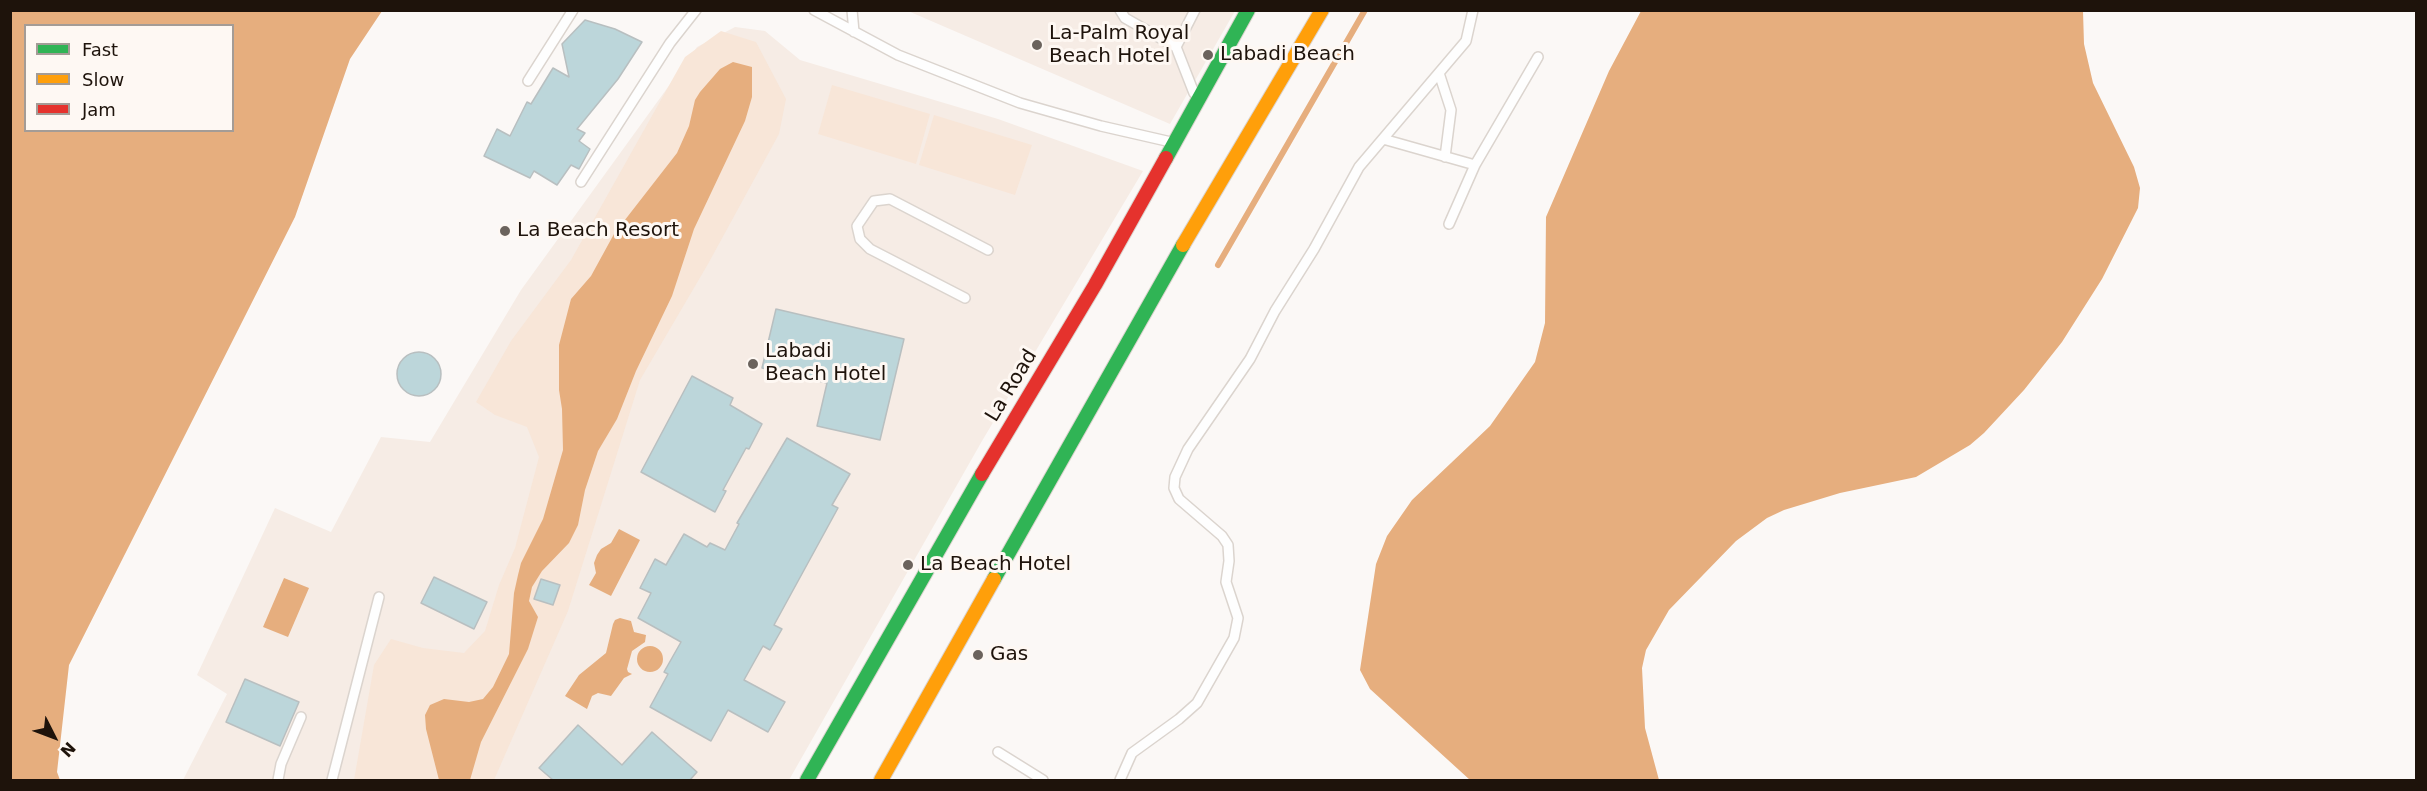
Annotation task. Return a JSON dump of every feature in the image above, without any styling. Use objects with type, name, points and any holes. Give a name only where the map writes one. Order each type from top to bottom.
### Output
[{"type":"main road","points":[[881,780],[1142,315],[1322,10]]},
{"type":"main road","name":"La Road","points":[[807,780],[946,537],[1095,285],[1246,11]]},
{"type":"lane","points":[[528,81],[573,10]]},
{"type":"lane","points":[[580,182],[670,43],[696,10]]},
{"type":"lane","points":[[814,10],[898,55],[1020,103],[1173,143]]},
{"type":"lane","points":[[852,10],[854,32]]},
{"type":"lane","points":[[1120,10],[1125,18],[1176,47],[1197,101]]},
{"type":"lane","points":[[1176,47],[1195,10]]},
{"type":"lane","points":[[1120,780],[1132,753],[1197,703],[1234,638],[1238,618],[1226,582],[1229,561],[1228,545],[1222,536],[1179,500],[1174,488],[1175,477],[1188,448],[1250,359],[1275,311],[1314,249],[1359,167],[1466,41],[1473,10]]},
{"type":"lane","points":[[1449,225],[1475,165],[1538,57]]},
{"type":"lane","points":[[1439,73],[1451,110],[1445,157]]},
{"type":"lane","points":[[1383,140],[1475,165]]},
{"type":"lane","points":[[965,298],[870,249],[860,239],[857,226],[874,201],[890,199],[988,250]]},
{"type":"lane","points":[[332,780],[379,597]]},
{"type":"lane","points":[[278,780],[281,764],[301,717]]},
{"type":"lane","points":[[998,752],[1043,780]]},
{"type":"shaded area","points":[[10,11],[382,11],[350,59],[295,217],[69,665],[57,772],[60,780],[11,780]]},
{"type":"shaded area","points":[[908,11],[1235,11],[1170,124]]},
{"type":"shaded area","points":[[1641,11],[2083,11],[2084,44],[2093,83],[2134,167],[2140,188],[2138,208],[2102,279],[2062,342],[2024,390],[1970,445],[1916,477],[1840,493],[1784,510],[1767,518],[1736,541],[1669,610],[1646,650],[1642,668],[1645,728],[1659,780],[1470,780],[1370,689],[1360,670],[1376,564],[1387,536],[1412,500],[1490,426],[1535,362],[1545,323],[1546,217],[1609,71]]},
{"type":"shaded area","name":"Labadi Beach Hotel","points":[[735,27],[765,31],[800,60],[998,119],[1143,171],[982,441],[789,780],[183,780],[227,694],[197,675],[275,508],[331,532],[381,437],[430,442],[521,290],[697,47]]},
{"type":"shaded area","points":[[721,31],[756,42],[786,99],[779,134],[708,264],[640,380],[568,611],[494,780],[354,780],[374,665],[391,639],[423,648],[464,653],[485,631],[499,585],[515,548],[539,457],[527,427],[495,415],[476,402],[511,341],[571,260],[685,57]]},
{"type":"shaded area","points":[[733,62],[752,67],[752,97],[745,121],[694,229],[672,296],[636,371],[617,419],[598,451],[585,490],[578,525],[569,543],[542,571],[532,587],[529,601],[538,617],[528,649],[481,742],[470,780],[439,780],[426,729],[425,715],[430,705],[444,699],[469,702],[483,699],[493,687],[509,654],[514,593],[521,563],[543,519],[563,450],[559,345],[571,299],[591,276],[614,234],[677,153],[689,126],[695,100],[700,92],[720,69]]},
{"type":"shaded area","points":[[832,85],[930,114],[916,164],[818,134]]},
{"type":"shaded area","points":[[934,115],[1032,145],[1015,195],[919,165]]},
{"type":"shaded area","points":[[619,529],[640,540],[611,596],[589,585],[596,573],[594,563],[597,555],[601,549],[611,543]]},
{"type":"shaded area","points":[[284,578],[309,588],[288,637],[263,627]]},
{"type":"shaded area","points":[[620,618],[631,621],[634,632],[646,635],[645,642],[632,651],[627,669],[632,674],[624,678],[611,696],[598,693],[592,696],[587,709],[565,696],[579,675],[606,653],[613,624]]},
{"type":"shaded area","points":[[650,646],[659,650],[663,659],[659,668],[650,672],[641,668],[637,659],[641,650]]},
{"type":"building","points":[[585,20],[615,29],[642,42],[618,79],[577,129],[585,133],[579,141],[590,149],[579,169],[571,165],[557,185],[534,171],[530,178],[484,156],[497,129],[510,136],[527,102],[531,104],[553,68],[569,77],[562,44]]},
{"type":"building","points":[[776,309],[904,339],[880,440],[817,426],[827,383],[762,368]]},
{"type":"building","points":[[419,352],[428,353],[435,358],[440,365],[440,383],[435,390],[428,395],[419,396],[410,395],[403,390],[398,383],[397,374],[398,365],[403,358],[410,353]]},
{"type":"building","points":[[692,376],[733,398],[730,405],[762,424],[723,490],[726,491],[715,512],[641,472]]},
{"type":"building","points":[[787,438],[850,474],[832,505],[838,508],[774,625],[782,629],[770,650],[763,646],[744,680],[785,702],[768,732],[728,710],[711,741],[650,707],[668,674],[664,672],[681,642],[638,618],[651,593],[640,588],[655,559],[666,565],[684,534],[707,547],[710,543],[725,550],[739,524],[737,523]]},
{"type":"building","points":[[434,577],[487,602],[474,629],[421,603]]},
{"type":"building","points":[[541,579],[560,585],[553,605],[534,599]]},
{"type":"building","points":[[245,679],[299,702],[280,746],[226,722]]},
{"type":"building","points":[[578,725],[622,765],[652,732],[697,772],[690,780],[553,780],[539,768]]},
{"type":"waterway","points":[[1218,265],[1365,10]]},
{"type":"traffic: fast","points":[[1166,158],[1248,10]]},
{"type":"traffic: fast","points":[[994,579],[1183,245]]},
{"type":"traffic: fast","points":[[807,780],[982,474]]},
{"type":"traffic: slow","points":[[1183,245],[1322,10]]},
{"type":"traffic: slow","points":[[881,780],[994,579]]},
{"type":"traffic: jam","points":[[982,474],[1095,285],[1166,158]]},
{"type":"place","name":"La-Palm Royal Beach Hotel","points":[[1037,45]]},
{"type":"place","name":"Labadi Beach","points":[[1208,55]]},
{"type":"place","name":"La Beach Resort","points":[[505,231]]},
{"type":"place","name":"Labadi Beach Hotel","points":[[753,364]]},
{"type":"place","name":"La Beach Hotel","points":[[908,565]]},
{"type":"place","name":"Gas","points":[[978,655]]}]
